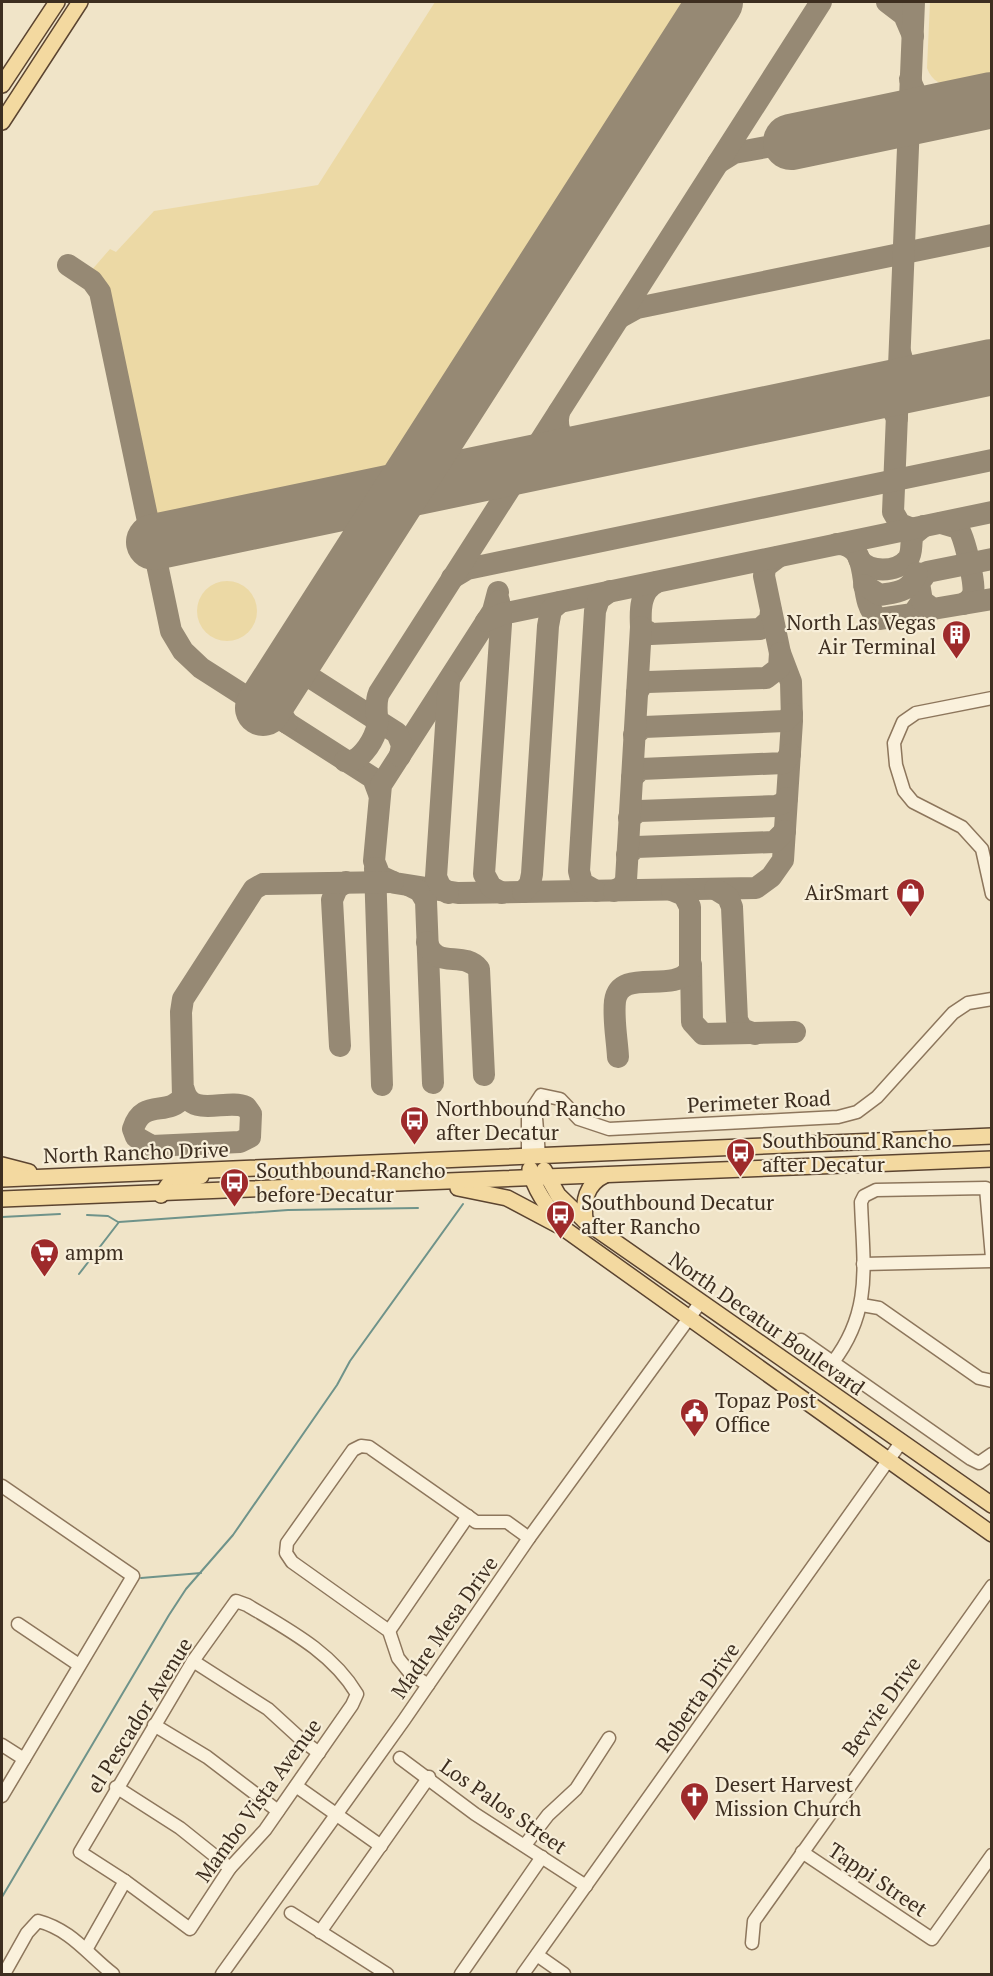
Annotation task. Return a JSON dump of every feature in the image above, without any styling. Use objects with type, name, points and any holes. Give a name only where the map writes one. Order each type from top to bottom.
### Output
[{"type":"main road","points":[[2,85],[57,2]]},
{"type":"main road","points":[[2,122],[80,2]]},
{"type":"main road","name":"North Rancho Drive","points":[[2,1179],[991,1135]]},
{"type":"main road","name":"North Decatur Boulevard","points":[[533,1157],[539,1177],[566,1230],[888,1462],[992,1534]]},
{"type":"main road","name":"North Rancho Drive","points":[[2,1199],[434,1183],[992,1158]]},
{"type":"main road","points":[[2,1166],[26,1172],[56,1175]]},
{"type":"main road","points":[[161,1194],[165,1187],[172,1183],[225,1170]]},
{"type":"main road","points":[[585,1221],[586,1195],[594,1180],[605,1175]]},
{"type":"main road","name":"North Decatur Boulevard","points":[[539,1177],[585,1221],[992,1505]]},
{"type":"main road","points":[[434,1183],[507,1198],[566,1230]]},
{"type":"main road","points":[[806,1402],[816,1394],[843,1411],[875,1422]]},
{"type":"street","points":[[992,698],[916,713],[903,722],[894,743],[896,765],[904,791],[913,802],[962,827],[982,849],[992,894]]},
{"type":"street","name":"Perimeter Road","points":[[533,1157],[528,1115],[541,1095],[560,1099],[579,1119],[609,1129],[838,1117],[857,1112],[877,1096],[953,1013],[968,1003],[992,999]]},
{"type":"street","points":[[833,1362],[850,1334],[862,1305],[861,1202],[864,1196],[876,1190],[986,1188],[992,1259],[863,1264]]},
{"type":"street","name":"Madre Mesa Drive","points":[[222,1974],[337,1815],[530,1538],[700,1303]]},
{"type":"street","points":[[862,1305],[879,1308],[979,1378],[992,1381]]},
{"type":"street","points":[[801,1340],[971,1459],[979,1463],[992,1454]]},
{"type":"street","name":"Roberta Drive","points":[[523,1974],[902,1441]]},
{"type":"street","points":[[428,1685],[410,1673],[398,1658],[389,1631],[292,1562],[286,1553],[287,1543],[353,1450],[361,1446],[369,1447],[476,1522],[507,1522],[530,1538]]},
{"type":"street","points":[[2,1486],[133,1576],[2,1796]]},
{"type":"street","points":[[389,1631],[468,1516]]},
{"type":"street","name":"Bevvie Drive","points":[[752,1943],[754,1921],[992,1586]]},
{"type":"street","name":"el Pescador Avenue","points":[[125,1881],[80,1852],[116,1787],[193,1661],[236,1601],[247,1605],[314,1647],[350,1682],[357,1694]]},
{"type":"street","points":[[18,1624],[80,1665]]},
{"type":"street","points":[[193,1661],[268,1709],[303,1742],[319,1753]]},
{"type":"street","name":"Mambo Vista Avenue","points":[[125,1881],[190,1929],[230,1868],[296,1786],[352,1706],[357,1694]]},
{"type":"street","points":[[154,1725],[207,1757],[278,1811]]},
{"type":"street","points":[[525,1845],[548,1815],[576,1789],[609,1738]]},
{"type":"street","points":[[2,1745],[24,1760]]},
{"type":"street","name":"Los Palos Street","points":[[400,1758],[429,1777],[475,1814],[586,1886]]},
{"type":"street","points":[[320,1932],[429,1777]]},
{"type":"street","points":[[296,1786],[381,1846]]},
{"type":"street","points":[[116,1787],[180,1828],[230,1868]]},
{"type":"street","name":"Tappi Street","points":[[802,1852],[932,1939],[992,1855]]},
{"type":"street","points":[[460,1974],[542,1857]]},
{"type":"street","points":[[87,1948],[125,1881]]},
{"type":"street","points":[[291,1913],[387,1974]]},
{"type":"street","points":[[4,1974],[27,1934],[38,1920],[50,1924],[87,1948],[113,1974]]},
{"type":"street","points":[[537,1955],[564,1974]]},
{"type":"sand","points":[[435,2],[696,2],[392,478],[173,523],[157,517],[154,512],[108,294],[90,272],[110,249],[116,252],[154,211],[318,185]]},
{"type":"sand","points":[[930,2],[991,2],[991,79],[955,86],[938,82],[932,77],[927,68]]},
{"type":"sand","points":[[221,581],[233,581],[244,586],[252,594],[257,611],[255,623],[244,636],[233,641],[221,641],[210,636],[202,628],[197,617],[197,605],[202,594],[210,586]]},
{"type":"waterway","points":[[2,1897],[186,1589],[233,1535],[337,1385],[350,1361],[463,1204]]},
{"type":"waterway","points":[[79,1274],[119,1222],[288,1210],[418,1208]]},
{"type":"waterway","points":[[2,1217],[60,1214]]},
{"type":"waterway","points":[[87,1215],[108,1216],[118,1222]]},
{"type":"waterway","points":[[141,1578],[201,1573]]},
{"type":"taxiway","points":[[345,761],[360,756],[368,747],[377,727],[379,693],[821,2]]},
{"type":"taxiway","points":[[887,2],[904,15],[913,36]]},
{"type":"taxiway","points":[[912,529],[900,524],[893,512],[914,2]]},
{"type":"taxiway","points":[[910,79],[915,92],[922,100],[943,110]]},
{"type":"taxiway","points":[[718,163],[734,153],[783,144]]},
{"type":"taxiway","points":[[619,318],[637,308],[992,235]]},
{"type":"taxiway","points":[[68,265],[92,281],[100,292],[171,631],[183,651],[201,668],[373,778],[379,794]]},
{"type":"taxiway","points":[[900,352],[904,364],[911,372],[927,379],[934,379]]},
{"type":"taxiway","points":[[865,393],[889,403],[897,418]]},
{"type":"taxiway","points":[[559,412],[558,427],[564,439],[574,447],[588,452]]},
{"type":"taxiway","points":[[452,578],[467,569],[992,460]]},
{"type":"taxiway","points":[[486,621],[502,614],[992,512]]},
{"type":"taxiway","points":[[941,523],[958,528],[966,550],[973,594],[963,604]]},
{"type":"taxiway","points":[[859,559],[869,567],[883,570],[903,564],[908,559],[913,535],[924,526]]},
{"type":"taxiway","points":[[837,544],[849,547],[856,553],[861,563],[867,600],[879,619],[913,614],[922,601]]},
{"type":"taxiway","points":[[498,592],[493,611],[381,785],[374,861],[380,876],[395,883],[458,893],[756,888],[771,877],[783,860],[792,721],[791,682],[780,653],[764,576],[765,567],[778,557]]},
{"type":"taxiway","points":[[992,559],[927,572],[919,583],[922,601],[933,609],[992,599]]},
{"type":"taxiway","points":[[864,585],[880,595],[892,593],[907,588],[917,573]]},
{"type":"taxiway","points":[[657,582],[647,590],[641,607],[641,627],[651,634],[760,629],[770,620],[771,611]]},
{"type":"taxiway","points":[[596,891],[582,883],[579,871],[595,611],[599,599],[610,591]]},
{"type":"taxiway","points":[[499,601],[501,624],[484,874],[491,887],[502,893]]},
{"type":"taxiway","points":[[523,892],[530,884],[532,874],[548,626],[551,610],[560,602]]},
{"type":"taxiway","points":[[614,891],[623,886],[626,880],[641,627]]},
{"type":"taxiway","points":[[309,636],[302,657],[308,676],[397,733],[402,745],[400,756]]},
{"type":"taxiway","points":[[637,693],[642,684],[648,682],[766,678],[779,668],[780,653]]},
{"type":"taxiway","points":[[448,893],[440,886],[436,877],[449,681]]},
{"type":"taxiway","points":[[279,682],[277,706],[287,723]]},
{"type":"taxiway","points":[[634,735],[644,727],[785,721],[792,714]]},
{"type":"taxiway","points":[[632,778],[641,769],[784,763],[790,754]]},
{"type":"taxiway","points":[[629,818],[639,811],[776,806],[787,798]]},
{"type":"taxiway","points":[[627,855],[636,847],[774,842],[785,831]]},
{"type":"taxiway","points":[[375,868],[382,1085]]},
{"type":"taxiway","points":[[340,1046],[332,900],[337,888],[346,882]]},
{"type":"taxiway","points":[[184,1090],[188,1099],[194,1104],[246,1107],[251,1114],[250,1137],[240,1142],[152,1146],[136,1137],[133,1129],[137,1119],[143,1113],[170,1106],[183,1097],[181,1012],[183,999],[254,889],[263,884],[393,882]]},
{"type":"taxiway","points":[[410,886],[420,891],[426,901],[433,1083]]},
{"type":"taxiway","points":[[715,889],[728,897],[732,907],[737,1020],[742,1029],[755,1034]]},
{"type":"taxiway","points":[[618,1057],[615,1001],[619,991],[626,985],[636,982],[672,980],[682,977],[690,970],[690,907],[684,895],[672,890]]},
{"type":"taxiway","points":[[427,942],[436,955],[466,961],[479,969],[484,1075]]},
{"type":"taxiway","points":[[691,965],[692,1022],[703,1034],[795,1032]]},
{"type":"runway","points":[[263,708],[715,2]]},
{"type":"runway","points":[[791,142],[992,100]]},
{"type":"runway","points":[[154,542],[992,367]]},
{"type":"place","name":"North Las Vegas Air Terminal","points":[[957,660]]},
{"type":"place","name":"AirSmart","points":[[910,918]]},
{"type":"place","name":"Northbound Rancho after Decatur","points":[[415,1146]]},
{"type":"place","name":"Southbound Rancho after Decatur","points":[[741,1178]]},
{"type":"place","name":"Southbound Rancho before Decatur","points":[[235,1208]]},
{"type":"place","name":"Southbound Decatur after Rancho","points":[[560,1240]]},
{"type":"place","name":"ampm","points":[[44,1278]]},
{"type":"place","name":"Topaz Post Office","points":[[694,1438]]},
{"type":"place","name":"Desert Harvest Mission Church","points":[[694,1822]]}]
